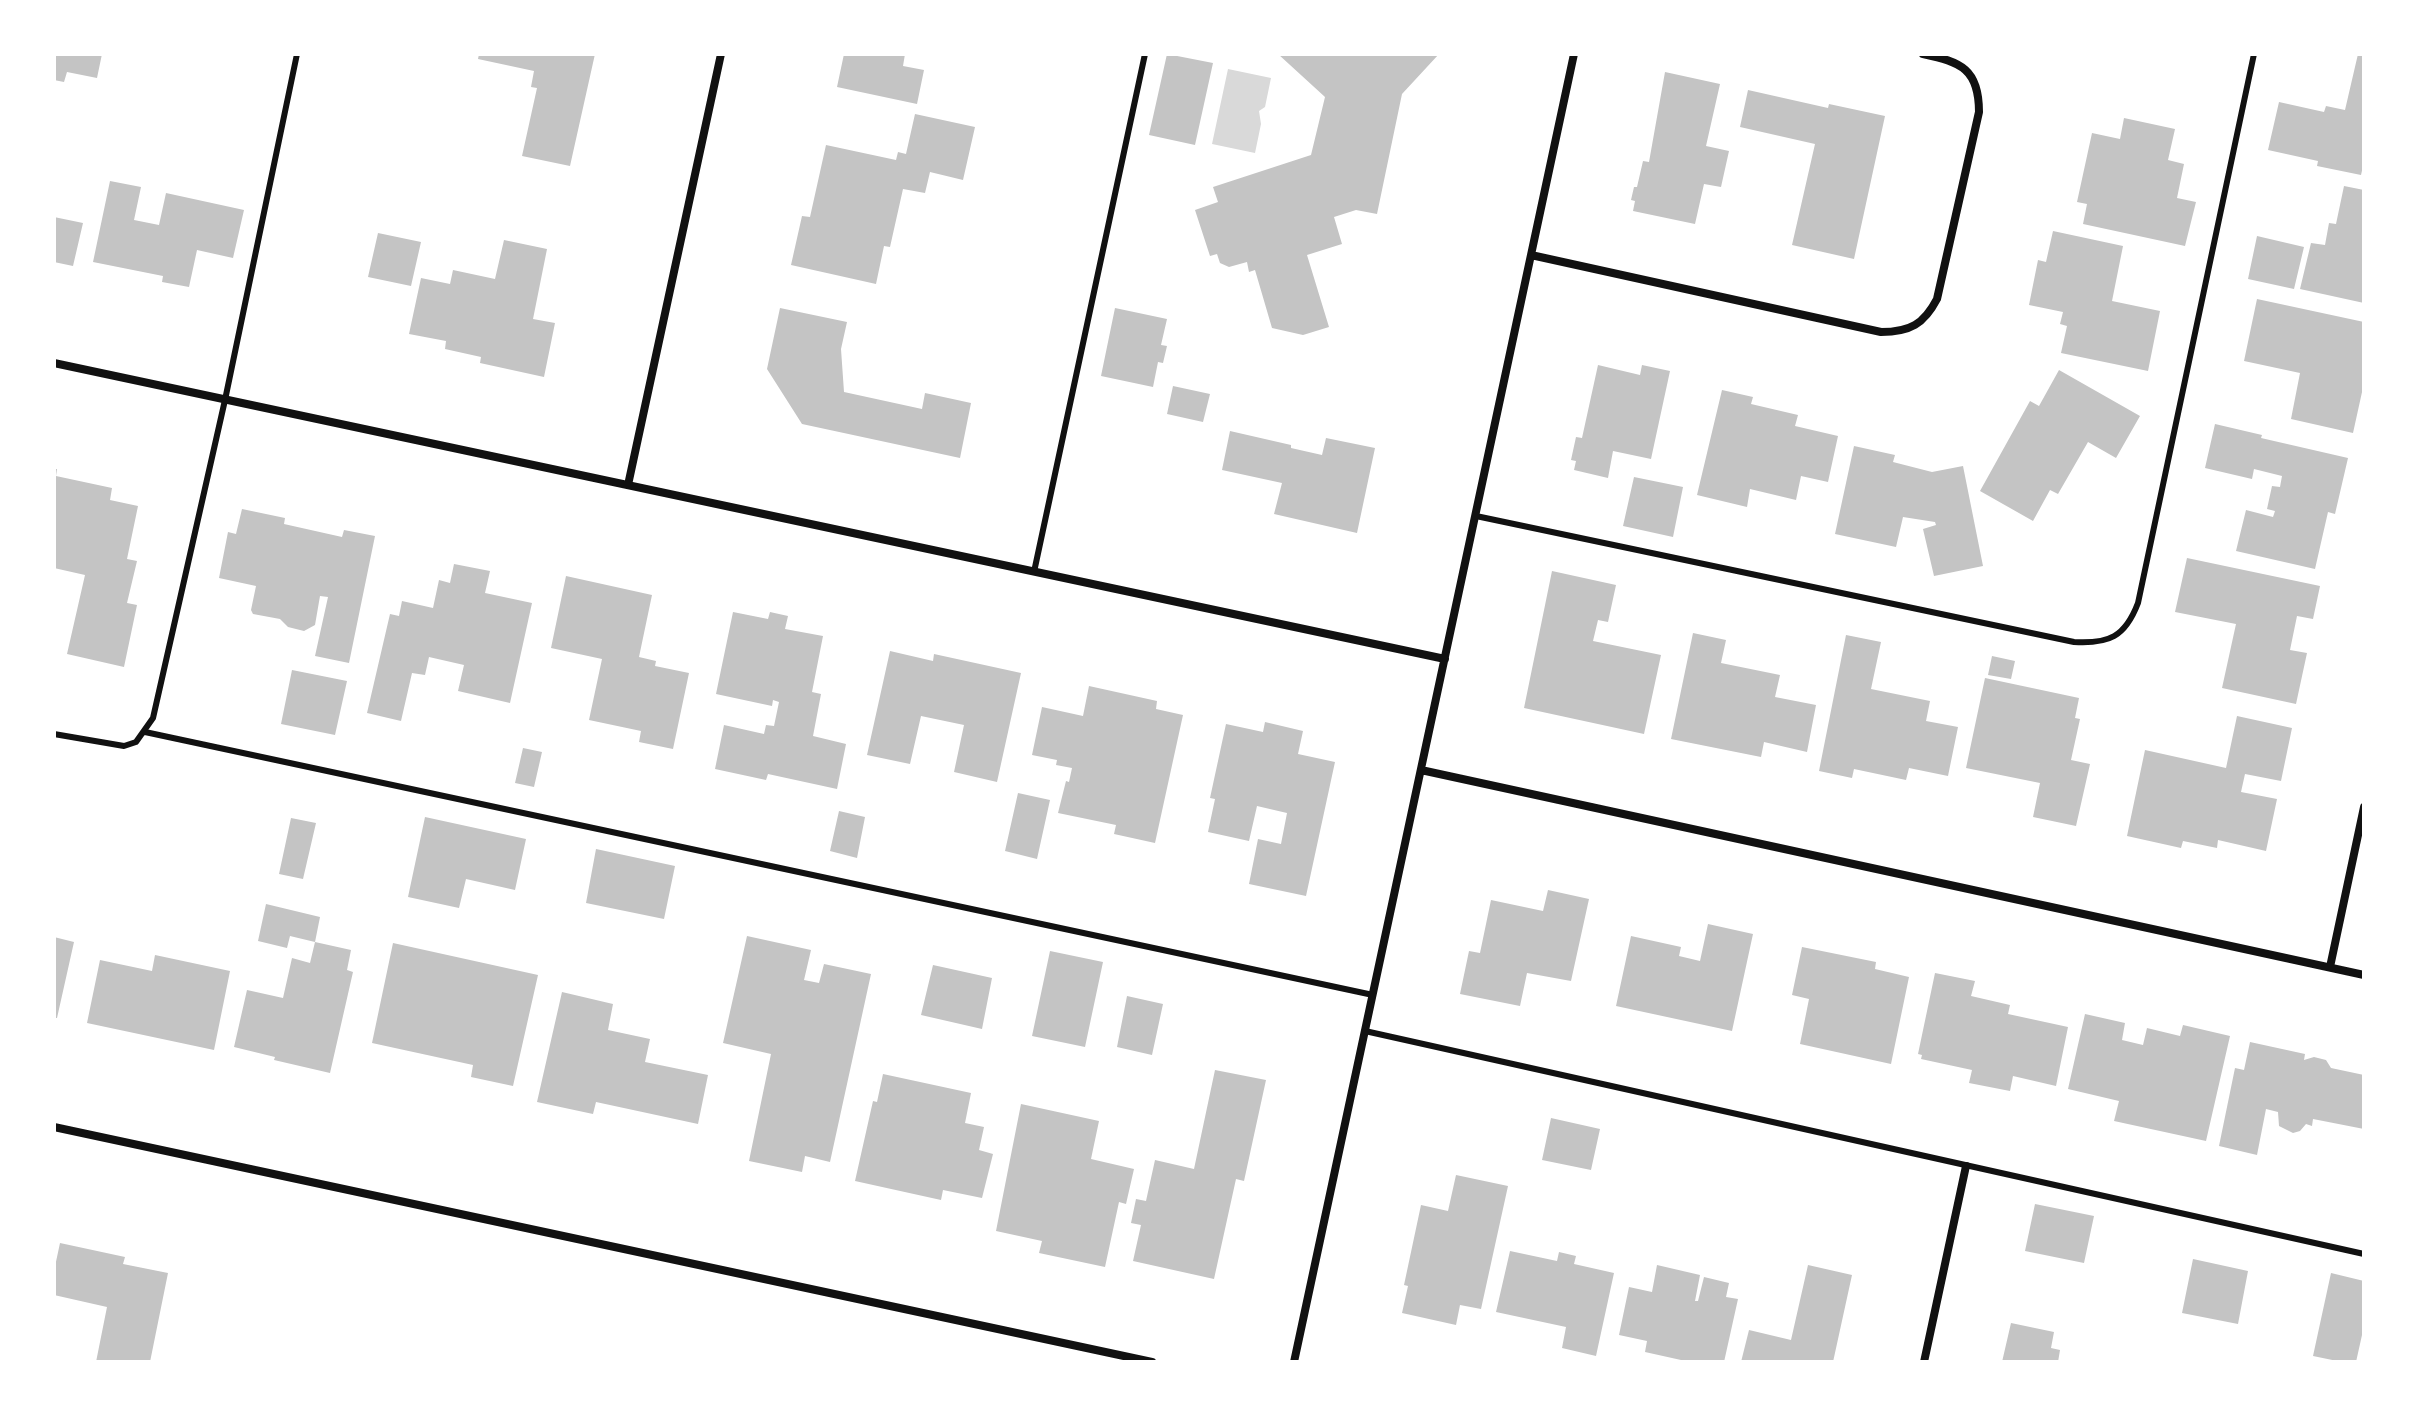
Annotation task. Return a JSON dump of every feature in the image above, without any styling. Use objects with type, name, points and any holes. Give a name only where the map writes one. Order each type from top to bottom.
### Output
[{"type":"street","points":[[628,485],[721,54]]},
{"type":"street","points":[[1294,1362],[1574,54]]},
{"type":"street","points":[[1531,255],[1881,332],[1899,332],[1916,327],[1929,315],[1937,299],[1979,112],[1979,94],[1974,78],[1953,62],[1923,54]]},
{"type":"street","points":[[54,363],[1445,659]]},
{"type":"street","points":[[1421,770],[2364,975]]},
{"type":"street","points":[[2330,967],[2364,807]]},
{"type":"street","points":[[54,1127],[1152,1362]]},
{"type":"street","points":[[1924,1362],[1966,1166]]},
{"type":"lane","points":[[54,734],[124,746],[136,742],[145,732],[158,703],[297,54]]},
{"type":"lane","points":[[1034,572],[1145,54]]},
{"type":"lane","points":[[1476,516],[2074,642],[2098,642],[2119,635],[2138,603],[2254,54]]},
{"type":"lane","points":[[145,732],[1373,995]]},
{"type":"lane","points":[[1365,1031],[2364,1254]]},
{"type":"shaded area","points":[[1228,69],[1271,78],[1265,107],[1259,111],[1261,124],[1255,153],[1212,144]]},
{"type":"building","points":[[54,54],[102,54],[97,78],[67,72],[64,82],[54,80]]},
{"type":"building","points":[[479,54],[595,54],[570,166],[522,156],[537,88],[531,87],[534,71],[478,59]]},
{"type":"building","points":[[844,54],[905,54],[903,66],[924,70],[917,104],[837,87]]},
{"type":"building","points":[[1167,54],[1213,63],[1195,145],[1149,135]]},
{"type":"building","points":[[1278,54],[1439,54],[1402,94],[1377,214],[1356,210],[1334,217],[1342,244],[1307,255],[1329,327],[1303,335],[1272,328],[1255,270],[1249,272],[1247,262],[1229,267],[1220,263],[1217,254],[1210,256],[1195,210],[1218,202],[1213,187],[1311,155],[1325,97]]},
{"type":"building","points":[[2358,54],[2364,55],[2364,162],[2361,175],[2317,166],[2318,161],[2268,150],[2279,102],[2324,112],[2326,106],[2345,110]]},
{"type":"building","points":[[1665,72],[1720,84],[1706,146],[1729,151],[1721,187],[1704,184],[1695,224],[1633,211],[1635,201],[1631,200],[1634,187],[1637,187],[1643,161],[1649,162]]},
{"type":"building","points":[[1748,90],[1828,108],[1829,104],[1885,116],[1854,259],[1792,245],[1815,144],[1740,127]]},
{"type":"building","points":[[915,114],[975,127],[963,180],[930,172],[925,193],[903,189],[890,247],[884,246],[876,284],[791,265],[802,216],[810,217],[826,145],[896,160],[898,152],[906,154]]},
{"type":"building","points":[[2124,118],[2175,129],[2168,160],[2184,164],[2177,198],[2196,202],[2185,246],[2083,224],[2087,204],[2077,202],[2092,133],[2120,139]]},
{"type":"building","points":[[110,181],[141,187],[134,220],[159,225],[166,193],[244,210],[233,258],[197,250],[189,287],[162,282],[163,276],[93,262]]},
{"type":"building","points":[[2344,186],[2364,190],[2364,303],[2300,289],[2311,243],[2325,245],[2329,223],[2336,224]]},
{"type":"building","points":[[54,217],[83,223],[73,266],[54,262]]},
{"type":"building","points":[[2053,231],[2123,246],[2112,301],[2160,311],[2148,371],[2061,353],[2067,326],[2060,324],[2063,312],[2029,305],[2038,260],[2046,262]]},
{"type":"building","points":[[378,233],[421,242],[411,286],[368,277]]},
{"type":"building","points":[[2257,236],[2304,247],[2294,289],[2248,279]]},
{"type":"building","points":[[504,240],[547,249],[533,319],[555,323],[544,377],[480,363],[481,357],[445,349],[446,341],[409,334],[421,278],[450,284],[453,270],[495,279]]},
{"type":"building","points":[[2257,299],[2364,322],[2364,383],[2353,433],[2291,419],[2300,373],[2244,361]]},
{"type":"building","points":[[780,308],[847,322],[841,349],[844,392],[922,409],[925,393],[971,403],[960,458],[802,424],[767,369]]},
{"type":"building","points":[[1115,308],[1167,319],[1161,345],[1167,346],[1163,363],[1158,362],[1153,387],[1101,376]]},
{"type":"building","points":[[1598,365],[1640,375],[1642,365],[1670,371],[1651,459],[1613,451],[1608,478],[1574,470],[1576,461],[1571,460],[1576,437],[1582,438]]},
{"type":"building","points":[[2059,370],[2140,416],[2116,458],[2088,442],[2058,494],[2050,490],[2033,521],[1980,491],[2030,401],[2039,406]]},
{"type":"building","points":[[1173,386],[1210,394],[1203,422],[1167,414]]},
{"type":"building","points":[[1722,390],[1753,397],[1751,404],[1798,415],[1795,426],[1838,436],[1828,482],[1801,476],[1796,500],[1750,489],[1747,507],[1697,495]]},
{"type":"building","points":[[2215,424],[2348,458],[2335,514],[2328,512],[2315,569],[2236,551],[2246,510],[2273,517],[2275,511],[2267,509],[2272,486],[2280,487],[2282,476],[2254,469],[2252,479],[2205,468]]},
{"type":"building","points":[[1230,431],[1322,455],[1326,438],[1375,448],[1357,533],[1274,514],[1282,483],[1222,470]]},
{"type":"building","points":[[1854,446],[1895,455],[1893,462],[1932,472],[1963,466],[1983,566],[1934,576],[1923,529],[1936,525],[1935,522],[1903,517],[1896,547],[1835,534]]},
{"type":"building","points":[[54,469],[57,469],[56,476],[112,488],[110,500],[138,506],[127,559],[137,561],[127,603],[137,605],[124,667],[67,654],[85,575],[54,568]]},
{"type":"building","points":[[1634,477],[1683,487],[1673,537],[1623,526]]},
{"type":"building","points":[[242,509],[285,518],[284,524],[342,537],[344,530],[375,536],[349,663],[315,656],[328,597],[320,596],[315,625],[304,631],[288,627],[280,619],[253,614],[251,610],[256,586],[219,578],[228,532],[236,534]]},
{"type":"building","points":[[2187,558],[2320,586],[2313,619],[2297,616],[2290,650],[2307,653],[2296,704],[2222,688],[2236,624],[2175,612]]},
{"type":"building","points":[[454,564],[490,571],[485,593],[532,603],[510,703],[458,691],[464,665],[429,657],[425,675],[412,673],[401,721],[367,713],[390,614],[399,616],[402,601],[433,608],[439,580],[450,583]]},
{"type":"building","points":[[1552,571],[1616,585],[1608,622],[1598,620],[1593,641],[1661,655],[1644,734],[1524,708]]},
{"type":"building","points":[[566,576],[652,595],[639,657],[656,661],[655,666],[689,673],[673,749],[639,742],[641,731],[589,720],[602,659],[551,648]]},
{"type":"building","points":[[733,612],[768,619],[770,612],[788,616],[785,629],[823,636],[812,692],[821,694],[813,736],[846,744],[837,789],[768,774],[766,780],[715,769],[724,725],[764,734],[766,725],[774,726],[779,702],[773,700],[772,706],[716,694]]},
{"type":"building","points":[[1693,633],[1726,640],[1721,663],[1780,675],[1775,697],[1816,705],[1807,752],[1764,742],[1761,757],[1671,739]]},
{"type":"building","points":[[1846,635],[1881,642],[1871,689],[1930,701],[1926,721],[1958,727],[1948,776],[1909,768],[1906,780],[1854,769],[1852,778],[1819,771]]},
{"type":"building","points":[[890,651],[933,661],[934,654],[1021,673],[997,782],[954,772],[964,725],[921,716],[910,764],[867,755]]},
{"type":"building","points":[[1992,656],[2015,661],[2011,679],[1988,675]]},
{"type":"building","points":[[292,670],[347,681],[335,735],[281,724]]},
{"type":"building","points":[[1985,678],[2079,698],[2075,718],[2080,719],[2071,760],[2090,764],[2076,826],[2033,817],[2040,783],[1966,768]]},
{"type":"building","points":[[1089,686],[1157,701],[1156,709],[1183,715],[1155,843],[1114,834],[1116,825],[1058,813],[1072,768],[1056,765],[1057,760],[1032,755],[1042,707],[1083,716]]},
{"type":"building","points":[[2237,716],[2292,728],[2281,781],[2245,774],[2241,792],[2277,799],[2266,851],[2218,840],[2217,848],[2183,841],[2181,848],[2127,836],[2145,750],[2226,768]]},
{"type":"building","points":[[1265,722],[1303,731],[1298,754],[1335,762],[1306,896],[1249,884],[1258,839],[1281,844],[1287,813],[1257,806],[1249,841],[1208,832],[1215,799],[1210,798],[1226,724],[1263,732]]},
{"type":"building","points":[[523,748],[542,752],[534,787],[515,783]]},
{"type":"building","points":[[1018,793],[1050,800],[1037,859],[1005,851]]},
{"type":"building","points":[[839,811],[865,817],[857,858],[830,851]]},
{"type":"building","points":[[425,817],[526,839],[515,890],[466,879],[459,908],[408,897]]},
{"type":"building","points":[[291,818],[316,823],[303,879],[279,874]]},
{"type":"building","points":[[596,849],[675,866],[664,919],[586,903]]},
{"type":"building","points":[[1548,890],[1589,899],[1571,981],[1527,973],[1520,1006],[1460,994],[1469,951],[1480,953],[1491,900],[1543,911]]},
{"type":"building","points":[[266,904],[320,917],[315,942],[290,936],[287,948],[258,941]]},
{"type":"building","points":[[1708,924],[1753,934],[1732,1031],[1616,1006],[1631,936],[1681,947],[1679,956],[1700,961]]},
{"type":"building","points":[[747,936],[811,950],[804,980],[819,983],[824,964],[871,974],[830,1162],[805,1156],[802,1172],[749,1161],[771,1054],[723,1043]]},
{"type":"building","points":[[54,937],[74,942],[57,1018],[54,1018]]},
{"type":"building","points":[[315,942],[351,950],[347,970],[353,972],[330,1073],[234,1047],[247,990],[283,998],[292,958],[310,963]]},
{"type":"building","points":[[393,943],[538,975],[513,1086],[471,1077],[473,1065],[372,1043]]},
{"type":"building","points":[[1802,947],[1876,962],[1875,969],[1909,977],[1891,1064],[1800,1044],[1809,999],[1792,995]]},
{"type":"building","points":[[1050,951],[1103,962],[1085,1047],[1032,1036]]},
{"type":"building","points":[[155,955],[230,971],[214,1050],[87,1023],[100,960],[152,971]]},
{"type":"building","points":[[933,965],[992,978],[982,1029],[921,1015]]},
{"type":"building","points":[[1935,973],[1975,981],[1971,996],[2010,1005],[2008,1014],[2068,1027],[2056,1086],[2013,1076],[2010,1091],[1969,1083],[1972,1070],[1921,1059],[1922,1055],[1918,1054]]},
{"type":"building","points":[[562,992],[613,1004],[608,1030],[650,1039],[645,1062],[708,1075],[698,1124],[596,1102],[593,1114],[537,1102]]},
{"type":"building","points":[[1127,996],[1163,1004],[1152,1055],[1117,1047]]},
{"type":"building","points":[[2085,1014],[2125,1023],[2122,1040],[2143,1045],[2147,1028],[2180,1036],[2183,1025],[2230,1036],[2206,1141],[2114,1121],[2119,1101],[2068,1089]]},
{"type":"building","points":[[2250,1042],[2305,1054],[2304,1060],[2314,1057],[2326,1060],[2331,1068],[2364,1075],[2364,1129],[2313,1119],[2312,1126],[2306,1124],[2293,1133],[2279,1126],[2278,1112],[2266,1109],[2257,1155],[2219,1146],[2235,1068],[2244,1070]]},
{"type":"building","points":[[1215,1070],[1266,1080],[1244,1181],[1236,1179],[1214,1279],[1133,1261],[1141,1225],[1131,1223],[1136,1199],[1146,1201],[1155,1160],[1194,1169]]},
{"type":"building","points":[[883,1074],[971,1093],[965,1123],[984,1127],[979,1150],[993,1154],[982,1198],[943,1190],[941,1200],[855,1181],[873,1101],[877,1102]]},
{"type":"building","points":[[1021,1104],[1099,1121],[1091,1159],[1134,1169],[1126,1204],[1119,1202],[1105,1267],[1039,1253],[1042,1241],[996,1231]]},
{"type":"building","points":[[1551,1118],[1600,1129],[1591,1170],[1542,1160]]},
{"type":"building","points":[[1456,1175],[1508,1186],[1481,1309],[1460,1305],[1456,1325],[1402,1313],[1408,1286],[1404,1285],[1421,1205],[1448,1211]]},
{"type":"building","points":[[2035,1204],[2094,1216],[2084,1263],[2025,1251]]},
{"type":"building","points":[[60,1243],[125,1257],[123,1264],[168,1273],[150,1362],[96,1362],[107,1307],[54,1295],[54,1271]]},
{"type":"building","points":[[1510,1251],[1557,1261],[1559,1252],[1576,1256],[1574,1264],[1614,1273],[1596,1356],[1562,1348],[1566,1327],[1496,1312]]},
{"type":"building","points":[[2193,1259],[2248,1271],[2238,1324],[2182,1313]]},
{"type":"building","points":[[1657,1265],[1700,1275],[1695,1301],[1698,1301],[1704,1277],[1729,1283],[1726,1297],[1738,1299],[1724,1362],[1690,1362],[1645,1352],[1647,1341],[1619,1335],[1629,1287],[1652,1292]]},
{"type":"building","points":[[1808,1265],[1852,1275],[1833,1362],[1741,1362],[1749,1330],[1791,1340]]},
{"type":"building","points":[[2331,1273],[2364,1281],[2364,1326],[2356,1362],[2313,1356]]},
{"type":"building","points":[[2011,1323],[2054,1332],[2051,1348],[2060,1350],[2058,1362],[2002,1362]]}]
